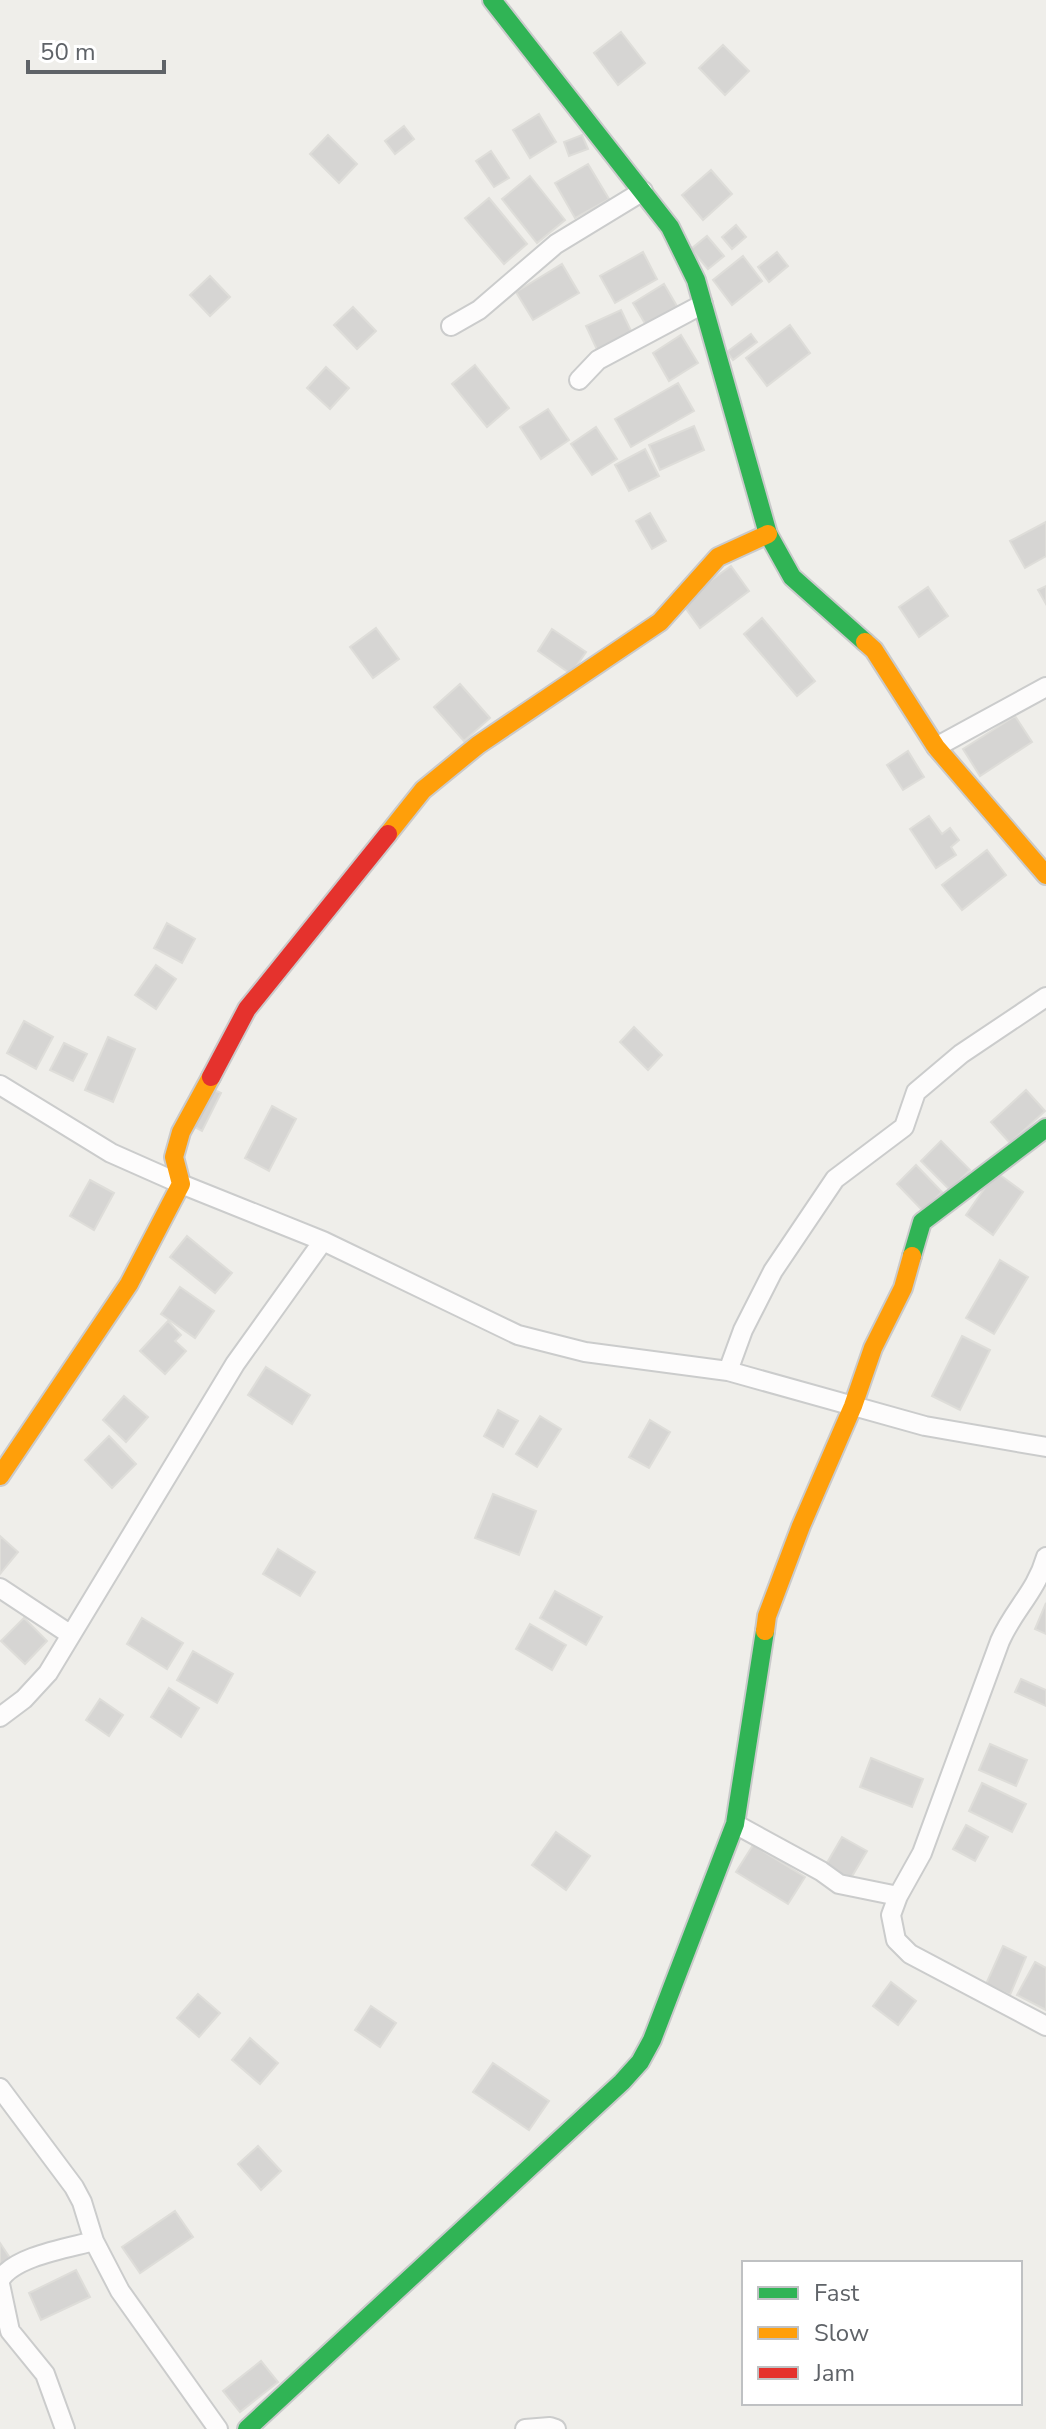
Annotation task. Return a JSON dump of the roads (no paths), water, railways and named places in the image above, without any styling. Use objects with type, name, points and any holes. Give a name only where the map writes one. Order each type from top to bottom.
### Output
[{"type":"street","points":[[492,0],[670,227],[696,280],[768,534],[792,577],[874,650],[936,747],[1046,875]]},
{"type":"street","points":[[451,326],[479,310],[556,244],[643,191]]},
{"type":"street","points":[[579,380],[598,360],[703,304]]},
{"type":"street","points":[[0,1476],[129,1284],[181,1184],[174,1157],[181,1132],[247,1009],[423,790],[478,745],[660,622],[718,557],[768,534]]},
{"type":"street","points":[[936,747],[1046,687]]},
{"type":"street","points":[[728,1371],[743,1330],[773,1271],[835,1179],[904,1127],[916,1092],[961,1054],[1046,997]]},
{"type":"street","points":[[0,1085],[111,1153],[323,1241],[518,1335],[585,1352],[728,1371],[962,1434],[1046,1447]]},
{"type":"street","points":[[247,2429],[640,2062],[652,2040],[735,1824],[767,1616],[879,1335],[903,1288],[922,1222],[1046,1128]]},
{"type":"street","points":[[0,1717],[36,1688],[235,1364],[323,1241]]},
{"type":"street","points":[[1046,1557],[1035,1589],[1007,1625],[1000,1641],[922,1853],[891,1915],[896,1940],[910,1954],[1046,2026]]},
{"type":"street","points":[[0,1588],[71,1635]]},
{"type":"street","points":[[735,1824],[839,1884],[898,1896]]},
{"type":"street","points":[[0,2088],[74,2187],[94,2241],[120,2291],[218,2429]]},
{"type":"street","points":[[65,2429],[45,2374],[10,2331],[0,2282],[6,2271],[40,2255],[94,2241]]},
{"type":"street","points":[[525,2429],[556,2429]]}]
